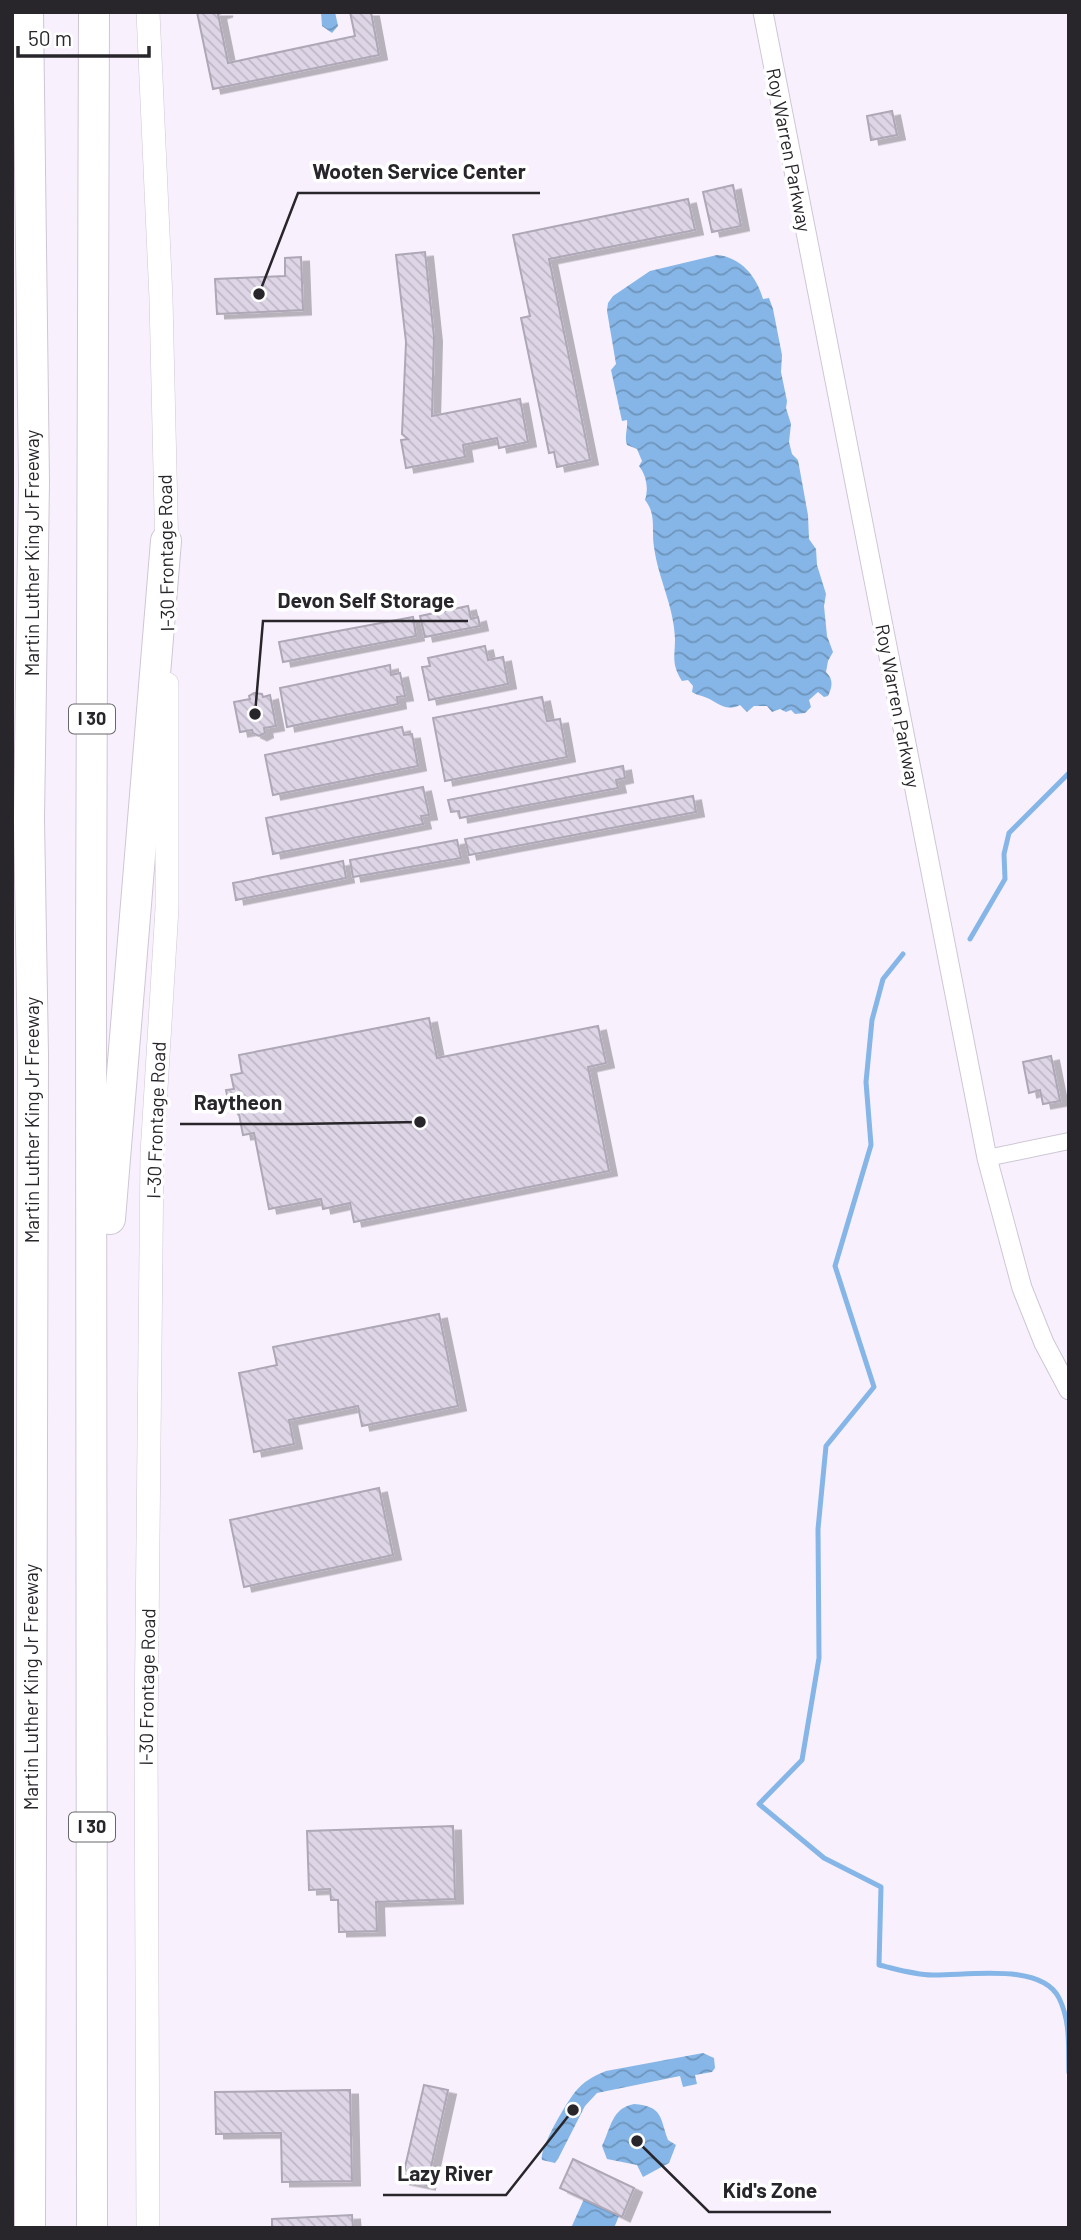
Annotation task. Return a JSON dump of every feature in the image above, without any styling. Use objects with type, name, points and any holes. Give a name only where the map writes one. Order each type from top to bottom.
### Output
[{"type":"highway","name":"Martin Luther King Jr Freeway","points":[[27,12],[34,482],[29,819],[33,1158],[30,2228]]},
{"type":"highway","name":"I 30","points":[[92,2228],[91,968],[94,12]]},
{"type":"highway","points":[[92,1425],[166,541]]},
{"type":"highway","points":[[12,1453],[33,1158]]},
{"type":"main road","name":"I-30 Frontage Road","points":[[148,12],[161,299],[166,541],[167,908],[152,1154],[146,1731],[148,2228]]},
{"type":"street","name":"Roy Warren Parkway","points":[[762,12],[987,1158],[1022,1288],[1044,1343],[1069,1390]]},
{"type":"street","points":[[987,1158],[1069,1142]]},
{"type":"water","points":[[335,12],[338,26],[332,33],[322,26],[321,13]]},
{"type":"water","points":[[717,255],[741,264],[757,283],[763,299],[769,298],[782,355],[781,372],[791,424],[789,442],[792,454],[798,460],[808,515],[809,539],[816,549],[817,565],[826,594],[824,606],[827,636],[833,652],[826,672],[832,684],[828,696],[824,697],[818,692],[809,700],[811,707],[805,713],[795,714],[791,710],[786,712],[780,709],[772,712],[767,706],[754,706],[747,712],[740,705],[725,707],[692,692],[693,686],[688,680],[682,681],[674,660],[674,627],[656,558],[652,517],[645,500],[646,482],[639,466],[642,461],[637,449],[627,445],[627,420],[622,421],[611,370],[616,364],[607,311],[613,296],[650,271]]},
{"type":"water","points":[[703,2053],[714,2058],[715,2068],[712,2072],[695,2075],[697,2084],[683,2087],[680,2076],[597,2093],[585,2106],[555,2163],[542,2160],[545,2146],[560,2115],[581,2085],[606,2071]]},
{"type":"water","points":[[634,2104],[655,2110],[668,2140],[676,2145],[669,2163],[643,2177],[637,2165],[607,2159],[602,2146],[617,2114]]},
{"type":"water","points":[[584,2199],[619,2216],[614,2228],[571,2228]]},
{"type":"building","points":[[197,12],[225,12],[218,14],[228,63],[355,36],[350,12],[371,12],[379,55],[213,89]]},
{"type":"building","points":[[892,111],[897,135],[871,140],[867,116]]},
{"type":"building","points":[[733,185],[741,226],[712,232],[703,192]]},
{"type":"building","points":[[688,199],[695,230],[549,259],[590,460],[557,467],[554,452],[549,453],[521,318],[530,316],[513,235]]},
{"type":"building","points":[[425,252],[434,337],[432,416],[520,399],[528,442],[499,448],[497,438],[463,445],[465,457],[406,468],[401,440],[408,439],[402,434],[406,342],[396,255]]},
{"type":"building","points":[[301,257],[303,310],[217,314],[215,279],[285,276],[285,258]]},
{"type":"building","points":[[468,606],[471,619],[478,617],[480,626],[425,637],[420,616]]},
{"type":"building","points":[[413,617],[416,636],[283,662],[279,642]]},
{"type":"building","points":[[485,646],[488,660],[503,657],[508,684],[429,700],[422,667],[430,666],[428,658]]},
{"type":"building","points":[[390,665],[391,675],[400,673],[405,696],[397,697],[398,704],[287,727],[280,688]]},
{"type":"building","points":[[254,693],[262,694],[263,697],[270,695],[276,726],[264,728],[265,733],[259,736],[252,730],[240,732],[234,702],[250,699],[249,696]]},
{"type":"building","points":[[542,697],[547,721],[560,719],[567,757],[445,781],[433,718]]},
{"type":"building","points":[[402,727],[404,735],[412,734],[418,766],[273,795],[265,755]]},
{"type":"building","points":[[623,766],[625,778],[616,780],[618,788],[460,818],[459,811],[451,812],[448,800]]},
{"type":"building","points":[[423,787],[429,815],[421,816],[423,824],[273,854],[266,818]]},
{"type":"building","points":[[693,796],[696,812],[469,855],[465,839]]},
{"type":"building","points":[[457,840],[461,858],[353,877],[350,860]]},
{"type":"building","points":[[343,861],[346,878],[236,900],[233,883]]},
{"type":"building","points":[[429,1018],[437,1058],[598,1026],[606,1063],[588,1067],[609,1171],[354,1222],[350,1203],[323,1209],[321,1199],[269,1209],[254,1133],[243,1135],[238,1109],[230,1110],[226,1090],[234,1089],[231,1075],[242,1073],[239,1055]]},
{"type":"building","points":[[1051,1056],[1060,1101],[1043,1104],[1040,1090],[1029,1093],[1023,1062]]},
{"type":"building","points":[[439,1314],[458,1406],[362,1426],[358,1406],[289,1420],[294,1444],[254,1452],[239,1373],[277,1365],[273,1347]]},
{"type":"building","points":[[379,1488],[393,1555],[244,1587],[230,1520]]},
{"type":"building","points":[[453,1826],[455,1899],[376,1902],[377,1931],[339,1932],[338,1900],[331,1900],[330,1889],[309,1890],[307,1831]]},
{"type":"building","points":[[424,2085],[448,2090],[427,2185],[402,2180]]},
{"type":"building","points":[[350,2090],[352,2181],[282,2182],[281,2133],[216,2134],[215,2092]]},
{"type":"building","points":[[573,2159],[634,2188],[622,2217],[560,2188]]},
{"type":"building","points":[[352,2215],[353,2228],[272,2228],[272,2219]]},
{"type":"waterway","points":[[970,939],[1005,879],[1004,854],[1009,833],[1069,773]]},
{"type":"waterway","points":[[903,954],[883,979],[872,1020],[866,1082],[871,1145],[835,1266],[874,1387],[826,1446],[818,1529],[819,1658],[802,1760],[759,1804],[824,1858],[881,1887],[879,1965],[926,1975],[1020,1975],[1036,1979],[1050,1987],[1059,1998],[1065,2016],[1069,2073]]},
{"type":"place","name":"Wooten Service Center","points":[[259,294]]},
{"type":"place","name":"Devon Self Storage","points":[[255,714]]},
{"type":"place","name":"Raytheon","points":[[420,1122]]},
{"type":"place","name":"Lazy River","points":[[573,2110]]},
{"type":"place","name":"Kid's Zone","points":[[637,2141]]}]
